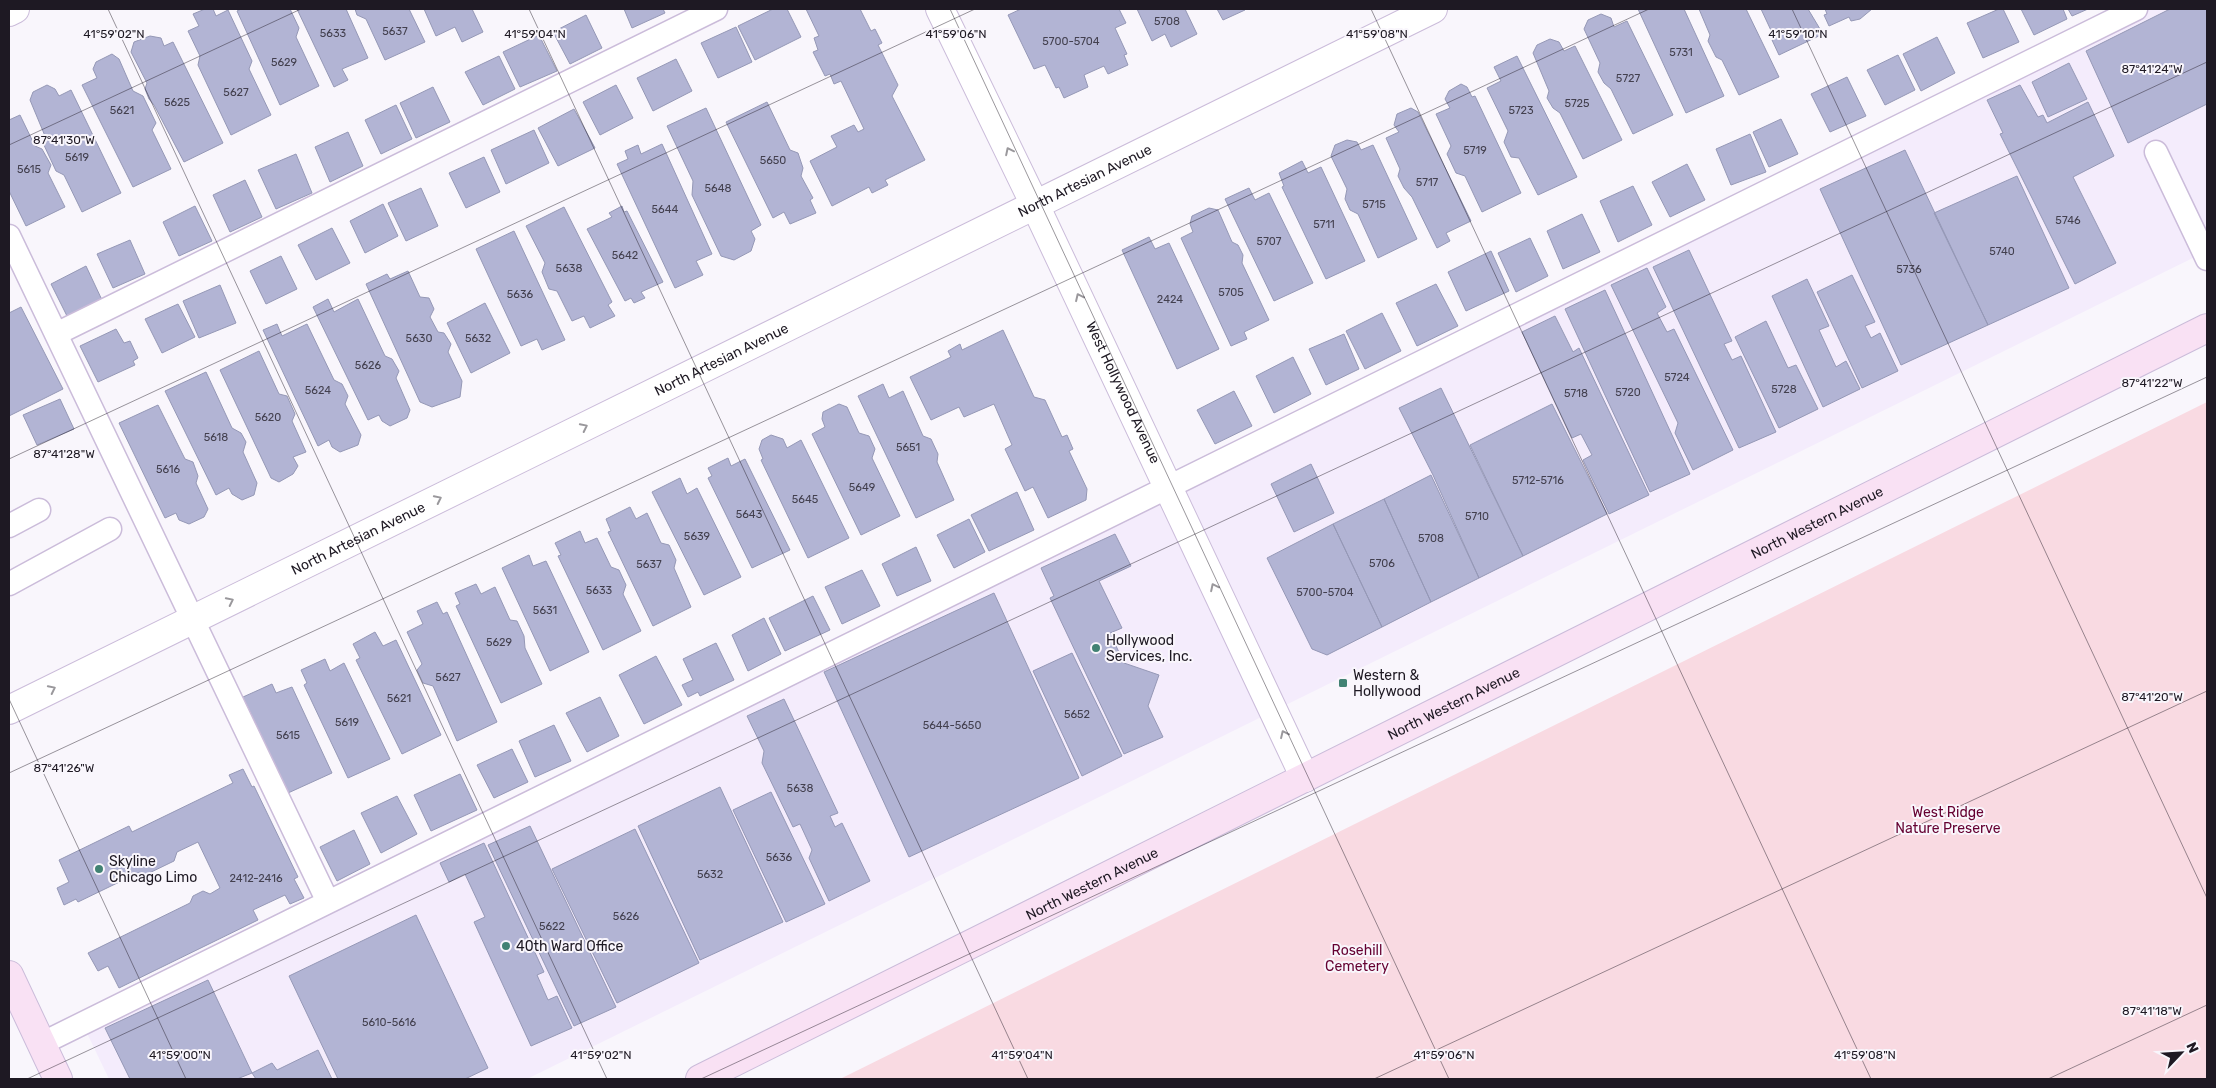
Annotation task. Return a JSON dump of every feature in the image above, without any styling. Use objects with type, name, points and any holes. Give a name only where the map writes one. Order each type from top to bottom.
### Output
[{"type":"main road","name":"North Western Avenue","points":[[700,1079],[2207,328]]},
{"type":"main road","points":[[9,974],[58,1079]]},
{"type":"street","points":[[9,12],[15,9]]},
{"type":"street","name":"West Hollywood Avenue","points":[[940,9],[1036,204],[1167,488],[1305,778]]},
{"type":"street","name":"North Artesian Avenue","points":[[9,710],[1433,9]]},
{"type":"lane","points":[[56,334],[716,9]]},
{"type":"lane","points":[[41,1044],[2136,9]]},
{"type":"lane","points":[[2156,152],[2207,259]]},
{"type":"lane","points":[[9,236],[328,902]]},
{"type":"lane","points":[[9,526],[40,510]]},
{"type":"lane","points":[[9,584],[110,529]]},
{"type":"shaded area","points":[[2150,9],[2207,9],[2207,251],[527,1079],[109,1079],[85,1029]]},
{"type":"green space","name":"West Ridge Nature Preserve","points":[[2207,402],[2207,1079],[840,1079]]},
{"type":"building","points":[[205,9],[213,9],[216,16],[228,10],[252,61],[249,69],[271,115],[231,135],[198,65],[200,56],[188,31],[199,26],[193,14]]},
{"type":"building","points":[[241,9],[290,9],[299,28],[296,37],[319,86],[280,105],[237,11]]},
{"type":"building","points":[[297,9],[346,9],[368,58],[342,69],[348,80],[334,87]]},
{"type":"building","points":[[355,9],[409,9],[425,42],[385,60],[366,19],[357,15]]},
{"type":"building","points":[[424,9],[472,9],[483,32],[462,42],[455,27],[436,36]]},
{"type":"building","points":[[624,9],[663,9],[665,13],[632,28]]},
{"type":"building","points":[[773,9],[787,9],[801,37],[755,60],[738,26]]},
{"type":"building","points":[[806,9],[860,9],[871,31],[875,29],[882,43],[878,45],[898,85],[892,96],[925,160],[885,180],[888,185],[872,193],[869,187],[832,206],[810,161],[837,147],[831,136],[854,125],[858,132],[864,129],[841,81],[834,84],[830,74],[825,76],[813,52],[818,50],[814,38],[819,36]]},
{"type":"building","points":[[1021,9],[1119,9],[1126,23],[1115,28],[1127,54],[1124,55],[1128,65],[1108,74],[1104,66],[1084,75],[1088,87],[1064,98],[1059,87],[1056,88],[1045,65],[1034,69],[1008,15]]},
{"type":"building","points":[[1137,9],[1185,9],[1197,34],[1171,47],[1165,34],[1152,41]]},
{"type":"building","points":[[1217,9],[1244,9],[1245,10],[1223,20]]},
{"type":"building","points":[[1638,9],[1684,9],[1724,96],[1686,113]]},
{"type":"building","points":[[1699,9],[1746,9],[1779,77],[1739,95],[1722,60],[1716,57],[1708,41],[1710,35]]},
{"type":"building","points":[[1761,9],[1808,9],[1823,34],[1779,55],[1772,40],[1775,39]]},
{"type":"building","points":[[1825,9],[1872,9],[1860,19],[1851,21],[1849,17],[1829,26],[1824,15],[1827,14]]},
{"type":"building","points":[[2003,9],[2019,42],[1983,58],[1967,23]]},
{"type":"building","points":[[2021,9],[2063,9],[2067,19],[2034,35]]},
{"type":"building","points":[[2068,9],[2088,9],[2072,16]]},
{"type":"building","points":[[2170,9],[2207,9],[2207,104],[2128,143],[2086,51]]},
{"type":"building","points":[[1601,14],[1611,18],[1614,27],[1627,21],[1673,115],[1633,134],[1611,89],[1604,83],[1598,72],[1600,63],[1584,29],[1588,20]]},
{"type":"building","points":[[586,15],[602,48],[570,64],[553,32]]},
{"type":"building","points":[[736,27],[752,62],[718,78],[701,43]]},
{"type":"building","points":[[539,35],[557,71],[520,87],[503,52]]},
{"type":"building","points":[[150,36],[161,38],[164,46],[173,42],[223,143],[184,162],[149,99],[145,89],[147,83],[131,52],[134,42]]},
{"type":"building","points":[[1937,37],[1955,73],[1921,91],[1903,54]]},
{"type":"building","points":[[1550,39],[1559,42],[1564,51],[1575,46],[1622,140],[1583,159],[1560,113],[1553,108],[1547,98],[1549,91],[1533,53],[1537,45]]},
{"type":"building","points":[[112,54],[119,59],[133,91],[143,96],[156,123],[152,130],[171,169],[133,187],[82,85],[97,78],[93,69],[96,62]]},
{"type":"building","points":[[1898,55],[1915,90],[1885,105],[1867,70]]},
{"type":"building","points":[[499,56],[515,89],[483,105],[465,72]]},
{"type":"building","points":[[1517,56],[1577,177],[1538,195],[1519,158],[1511,157],[1504,142],[1508,131],[1487,88],[1501,81],[1494,67]]},
{"type":"building","points":[[676,59],[692,91],[653,111],[637,78]]},
{"type":"building","points":[[2069,63],[2087,99],[2048,117],[2032,82]]},
{"type":"building","points":[[1847,77],[1866,116],[1830,132],[1811,94]]},
{"type":"building","points":[[1461,84],[1467,87],[1472,97],[1475,96],[1521,193],[1482,212],[1465,176],[1456,173],[1447,154],[1451,146],[1436,114],[1450,108],[1445,99],[1449,91]]},
{"type":"building","points":[[47,85],[55,89],[59,96],[71,90],[121,193],[82,212],[64,175],[56,171],[43,143],[45,136],[30,100],[33,92]]},
{"type":"building","points":[[616,85],[633,118],[600,135],[583,102]]},
{"type":"building","points":[[2020,85],[2038,117],[2043,115],[2047,123],[2088,102],[2114,156],[2073,177],[2116,263],[2075,284],[2000,134],[2003,133],[1987,100]]},
{"type":"building","points":[[433,87],[450,122],[416,138],[400,103]]},
{"type":"building","points":[[767,102],[790,150],[798,153],[803,168],[801,176],[813,198],[810,200],[816,213],[790,224],[784,212],[773,218],[726,122]]},
{"type":"building","points":[[396,105],[412,139],[381,154],[365,120]]},
{"type":"building","points":[[706,108],[761,225],[751,231],[755,239],[751,251],[734,260],[721,256],[692,195],[693,181],[667,126]]},
{"type":"building","points":[[1411,108],[1418,112],[1471,221],[1446,233],[1450,241],[1437,248],[1412,197],[1404,188],[1398,176],[1400,169],[1386,138],[1399,132],[1394,125],[1397,114]]},
{"type":"building","points":[[574,109],[595,148],[558,166],[538,128]]},
{"type":"building","points":[[20,115],[35,146],[42,149],[51,165],[48,173],[65,207],[26,226],[9,191],[9,120]]},
{"type":"building","points":[[1781,119],[1798,154],[1769,167],[1753,132]]},
{"type":"building","points":[[534,130],[549,163],[506,184],[491,150]]},
{"type":"building","points":[[348,132],[363,166],[330,182],[315,147]]},
{"type":"building","points":[[1750,134],[1766,172],[1731,185],[1716,149]]},
{"type":"building","points":[[1347,140],[1357,142],[1361,150],[1373,145],[1417,239],[1378,258],[1358,214],[1350,210],[1345,199],[1347,189],[1331,156],[1335,145]]},
{"type":"building","points":[[662,144],[712,254],[696,261],[703,275],[675,288],[617,164],[628,159],[625,151],[638,145],[641,154]]},
{"type":"building","points":[[1905,150],[1988,325],[1901,365],[1820,189]]},
{"type":"building","points":[[296,154],[312,193],[276,209],[258,170]]},
{"type":"building","points":[[484,157],[500,192],[466,208],[449,173]]},
{"type":"building","points":[[1302,161],[1308,173],[1321,167],[1365,261],[1326,279],[1282,187],[1284,186],[1279,173]]},
{"type":"building","points":[[1687,164],[1705,200],[1670,217],[1652,182]]},
{"type":"building","points":[[2017,176],[2069,288],[1988,325],[1934,213]]},
{"type":"building","points":[[245,180],[262,217],[230,232],[213,195]]},
{"type":"building","points":[[1633,186],[1652,225],[1618,242],[1600,201]]},
{"type":"building","points":[[421,188],[438,226],[406,241],[388,203]]},
{"type":"building","points":[[1249,188],[1255,200],[1269,193],[1313,283],[1274,301],[1225,199]]},
{"type":"building","points":[[383,204],[398,236],[365,253],[350,221]]},
{"type":"building","points":[[195,206],[212,241],[179,256],[163,222]]},
{"type":"building","points":[[622,206],[624,212],[627,211],[663,282],[641,292],[645,298],[634,303],[631,298],[625,301],[587,229],[612,217],[609,213]]},
{"type":"building","points":[[564,207],[612,302],[608,305],[615,316],[590,328],[584,316],[572,321],[557,291],[549,289],[542,272],[545,263],[526,226]]},
{"type":"building","points":[[1209,208],[1218,210],[1232,242],[1238,245],[1243,255],[1242,263],[1269,320],[1244,332],[1247,339],[1231,346],[1181,238],[1193,232],[1190,224],[1192,216]]},
{"type":"building","points":[[1582,214],[1600,252],[1563,269],[1547,231]]},
{"type":"building","points":[[332,228],[350,263],[316,280],[298,245]]},
{"type":"building","points":[[514,231],[565,340],[542,350],[537,339],[521,346],[476,249]]},
{"type":"building","points":[[1149,237],[1155,249],[1169,243],[1219,349],[1177,369],[1122,250]]},
{"type":"building","points":[[1530,238],[1548,276],[1516,292],[1498,253]]},
{"type":"building","points":[[130,240],[145,274],[113,288],[97,254]]},
{"type":"building","points":[[1689,250],[1732,341],[1724,344],[1732,360],[1741,356],[1776,432],[1739,448],[1653,267]]},
{"type":"building","points":[[1491,251],[1509,291],[1466,311],[1448,272]]},
{"type":"building","points":[[281,256],[297,289],[266,304],[250,271]]},
{"type":"building","points":[[86,266],[102,300],[67,316],[51,284]]},
{"type":"building","points":[[1647,268],[1666,307],[1657,313],[1667,332],[1674,329],[1733,450],[1693,470],[1675,433],[1678,423],[1611,285]]},
{"type":"building","points":[[408,271],[420,297],[429,298],[434,309],[430,317],[438,332],[444,333],[451,344],[448,352],[462,381],[460,397],[432,407],[420,402],[366,284],[387,274],[390,279]]},
{"type":"building","points":[[1852,275],[1875,322],[1865,326],[1871,338],[1880,333],[1898,371],[1862,388],[1817,292]]},
{"type":"building","points":[[1807,279],[1829,326],[1819,330],[1836,367],[1846,361],[1860,389],[1823,407],[1772,296]]},
{"type":"building","points":[[1436,284],[1458,326],[1417,346],[1396,303]]},
{"type":"building","points":[[220,285],[236,323],[199,338],[183,301]]},
{"type":"building","points":[[1605,290],[1690,474],[1650,492],[1565,309]]},
{"type":"building","points":[[328,299],[334,312],[358,299],[385,356],[392,359],[399,371],[396,378],[410,410],[407,418],[390,426],[382,421],[379,415],[368,420],[313,307]]},
{"type":"building","points":[[485,303],[510,353],[471,373],[447,323]]},
{"type":"building","points":[[178,304],[195,337],[162,353],[145,319]]},
{"type":"building","points":[[21,307],[63,389],[9,416],[9,313]]},
{"type":"building","points":[[1382,313],[1401,351],[1365,369],[1346,331]]},
{"type":"building","points":[[1555,316],[1573,352],[1579,348],[1649,495],[1609,514],[1583,460],[1592,455],[1581,434],[1572,438],[1522,332]]},
{"type":"building","points":[[1766,321],[1788,368],[1796,365],[1818,409],[1779,428],[1735,337]]},
{"type":"building","points":[[277,324],[282,336],[307,324],[334,380],[342,384],[348,396],[345,404],[361,435],[358,445],[340,452],[332,447],[329,440],[318,446],[263,330]]},
{"type":"building","points":[[116,329],[124,343],[130,341],[138,358],[133,361],[135,365],[98,382],[80,346]]},
{"type":"building","points":[[1003,330],[1034,397],[1045,400],[1062,437],[1067,435],[1073,449],[1069,451],[1087,489],[1086,500],[1048,518],[1033,487],[1025,491],[1005,449],[1012,445],[994,404],[964,417],[959,407],[931,420],[910,377],[951,357],[948,351],[960,344],[962,350]]},
{"type":"building","points":[[1344,334],[1359,369],[1326,385],[1309,349]]},
{"type":"building","points":[[259,351],[279,394],[287,396],[295,414],[292,421],[306,452],[293,457],[298,466],[293,474],[279,482],[271,478],[220,370]]},
{"type":"building","points":[[1293,357],[1311,394],[1274,413],[1256,376]]},
{"type":"building","points":[[206,372],[232,428],[241,433],[246,442],[243,452],[257,483],[254,495],[242,500],[232,494],[229,488],[216,495],[165,391]]},
{"type":"building","points":[[883,384],[889,398],[903,391],[923,436],[931,439],[938,454],[937,462],[954,500],[916,518],[858,396]]},
{"type":"building","points":[[1441,388],[1523,556],[1479,578],[1433,475],[1399,408]]},
{"type":"building","points":[[1234,391],[1252,426],[1215,444],[1197,410]]},
{"type":"building","points":[[60,399],[74,429],[37,445],[23,415]]},
{"type":"building","points":[[839,404],[847,407],[859,433],[869,436],[875,449],[872,458],[900,516],[861,535],[812,434],[825,427],[822,419],[823,412]]},
{"type":"building","points":[[1552,404],[1607,514],[1523,556],[1470,445]]},
{"type":"building","points":[[158,405],[185,459],[193,462],[198,476],[196,483],[208,509],[204,517],[189,524],[179,520],[176,513],[165,518],[119,423]]},
{"type":"building","points":[[771,435],[783,439],[787,448],[801,440],[849,538],[808,558],[761,460],[763,459],[759,449],[762,440]]},
{"type":"building","points":[[728,458],[731,466],[745,459],[790,550],[752,568],[708,478],[712,476],[708,468]]},
{"type":"building","points":[[1311,464],[1334,513],[1294,532],[1271,484]]},
{"type":"building","points":[[1431,475],[1479,578],[1431,602],[1384,499]]},
{"type":"building","points":[[680,478],[687,494],[697,488],[741,577],[704,595],[652,492]]},
{"type":"building","points":[[1017,492],[1034,530],[989,551],[971,515]]},
{"type":"building","points":[[1384,499],[1431,602],[1382,627],[1333,524]]},
{"type":"building","points":[[630,507],[636,519],[647,513],[661,543],[669,545],[676,560],[674,568],[691,607],[653,626],[608,532],[611,531],[606,519]]},
{"type":"building","points":[[969,519],[985,552],[954,568],[937,535]]},
{"type":"building","points":[[1333,524],[1382,627],[1327,655],[1312,649],[1267,558]]},
{"type":"building","points":[[580,531],[585,543],[597,538],[611,567],[619,570],[626,585],[623,594],[641,631],[603,650],[558,556],[561,555],[555,543]]},
{"type":"building","name":"Hollywood Services, Inc.","points":[[1115,534],[1131,566],[1099,581],[1122,628],[1110,633],[1124,663],[1159,675],[1148,706],[1163,737],[1124,754],[1050,598],[1054,596],[1041,568]]},
{"type":"building","points":[[916,547],[931,581],[897,596],[882,564]]},
{"type":"building","points":[[529,555],[533,566],[546,561],[589,652],[550,671],[502,568]]},
{"type":"building","points":[[862,570],[880,606],[842,624],[825,587]]},
{"type":"building","points":[[476,584],[481,594],[495,587],[510,620],[517,621],[524,636],[525,648],[542,684],[501,703],[456,606],[460,604],[455,593]]},
{"type":"building","points":[[994,593],[1079,778],[909,857],[824,672]]},
{"type":"building","points":[[813,596],[830,630],[785,651],[769,618]]},
{"type":"building","points":[[437,602],[443,614],[447,612],[497,722],[457,741],[433,686],[423,683],[417,670],[422,664],[407,632],[423,624],[417,611]]},
{"type":"building","points":[[764,618],[781,654],[748,671],[732,635]]},
{"type":"building","points":[[375,632],[383,646],[396,640],[441,735],[402,754],[356,660],[360,658],[353,644]]},
{"type":"building","points":[[716,643],[734,680],[700,696],[698,692],[688,697],[682,685],[693,680],[683,659]]},
{"type":"building","points":[[1072,653],[1122,756],[1082,776],[1033,671]]},
{"type":"building","points":[[656,656],[682,705],[644,724],[619,675]]},
{"type":"building","points":[[325,659],[330,671],[344,663],[390,759],[348,778],[304,685],[307,683],[301,670]]},
{"type":"building","points":[[272,684],[276,693],[292,687],[332,773],[288,793],[243,697]]},
{"type":"building","points":[[600,697],[619,736],[587,752],[566,713]]},
{"type":"building","points":[[784,699],[838,813],[830,816],[835,827],[842,823],[870,881],[829,901],[809,858],[812,850],[800,824],[793,827],[762,763],[764,751],[747,716]]},
{"type":"building","points":[[554,725],[571,761],[535,777],[519,741]]},
{"type":"building","points":[[512,749],[528,782],[494,798],[477,765]]},
{"type":"building","points":[[243,769],[252,787],[254,786],[298,877],[294,879],[304,898],[290,904],[285,895],[253,910],[258,920],[119,988],[108,966],[98,971],[88,953],[190,903],[193,896],[203,891],[210,894],[220,888],[198,842],[177,852],[174,861],[143,876],[140,872],[78,902],[76,899],[64,905],[57,888],[69,882],[59,860],[129,826],[132,832],[233,783],[229,775]]},
{"type":"building","points":[[460,774],[477,810],[431,831],[414,795]]},
{"type":"building","points":[[720,787],[783,922],[700,960],[638,826]]},
{"type":"building","points":[[771,792],[825,904],[786,922],[733,810]]},
{"type":"building","points":[[397,796],[417,834],[381,853],[361,813]]},
{"type":"building","points":[[530,826],[616,1007],[574,1026],[488,845]]},
{"type":"building","points":[[635,829],[699,963],[617,1003],[552,869]]},
{"type":"building","points":[[354,830],[370,864],[337,881],[320,847]]},
{"type":"building","points":[[484,843],[544,972],[537,975],[548,1000],[557,996],[572,1028],[531,1046],[474,922],[485,917],[465,874],[449,882],[440,863]]},
{"type":"building","points":[[416,915],[488,1068],[465,1079],[338,1079],[289,976]]},
{"type":"building","points":[[208,980],[252,1073],[237,1079],[130,1079],[105,1028]]},
{"type":"building","points":[[318,1050],[332,1079],[256,1079],[252,1073],[272,1063],[277,1070]]},
{"type":"place","name":"Hollywood Services, Inc.","points":[[1096,648]]},
{"type":"place","name":"Western & Hollywood","points":[[1343,683]]},
{"type":"place","name":"Skyline Chicago Limo","points":[[99,869]]},
{"type":"place","name":"40th Ward Office","points":[[506,946]]},
{"type":"park label","name":"Rosehill Cemetery","points":[[1357,958]]}]
